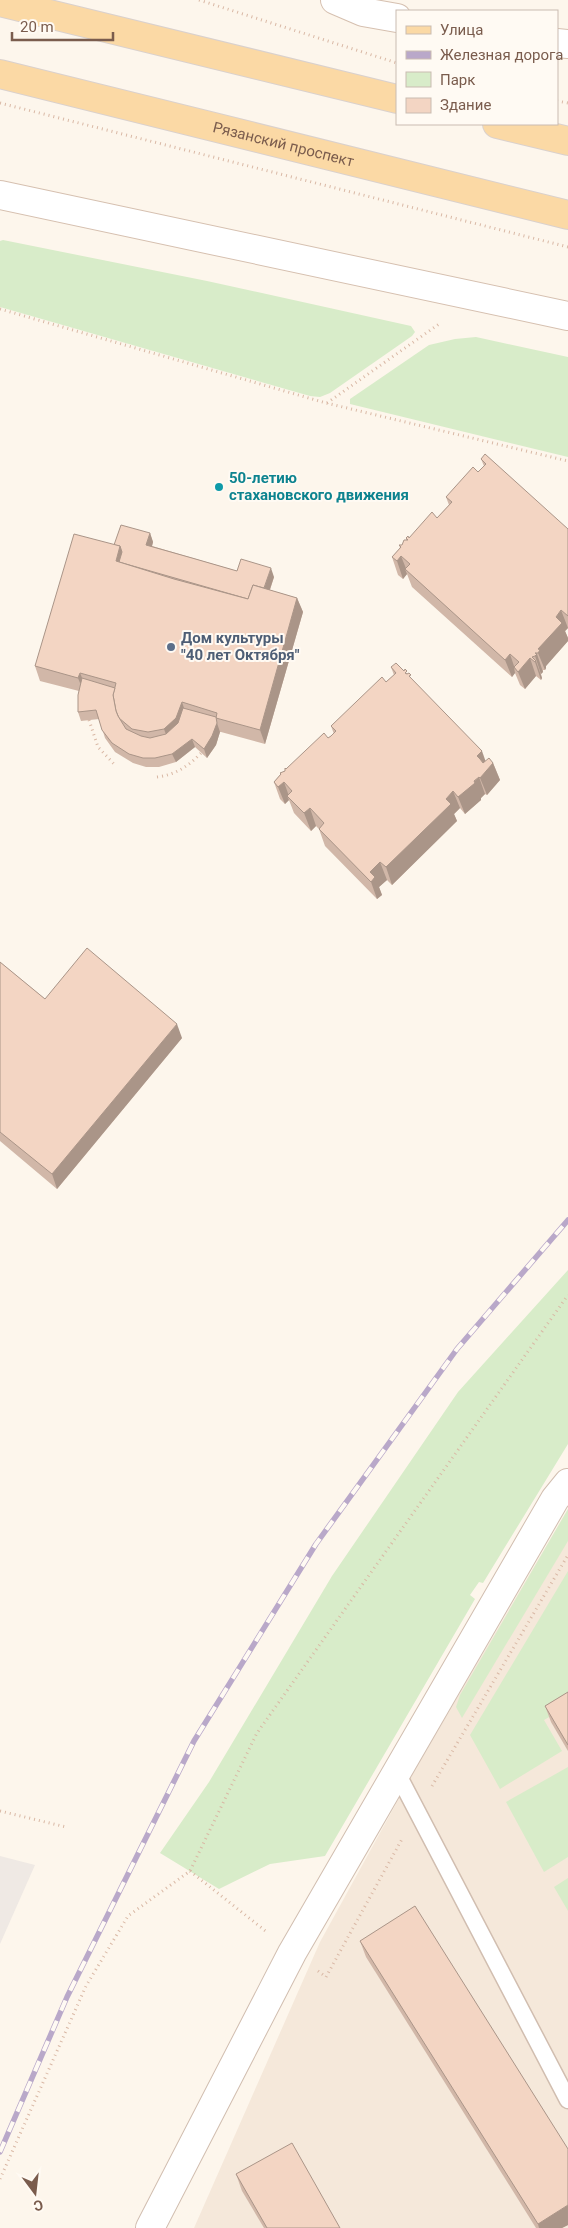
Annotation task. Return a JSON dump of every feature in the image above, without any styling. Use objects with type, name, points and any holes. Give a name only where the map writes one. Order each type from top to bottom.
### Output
[{"type":"main road","points":[[0,2],[396,99]]},
{"type":"main road","name":"Рязанский проспект","points":[[0,74],[568,215]]},
{"type":"main road","points":[[501,125],[568,141]]},
{"type":"street","points":[[335,0],[364,6],[396,18]]},
{"type":"street","points":[[0,195],[568,316]]},
{"type":"street","points":[[150,2228],[292,1952],[555,1500],[568,1483]]},
{"type":"lane","points":[[396,1771],[568,2100]]},
{"type":"path","points":[[199,0],[396,63]]},
{"type":"path","points":[[0,104],[568,247]]},
{"type":"path","points":[[0,309],[326,403],[568,461]]},
{"type":"path","points":[[326,403],[439,324]]},
{"type":"path","points":[[89,720],[98,747],[115,765]]},
{"type":"path","points":[[157,777],[180,771],[202,753]]},
{"type":"path","points":[[0,2179],[86,1986],[128,1916],[190,1871],[257,1733],[568,1295]]},
{"type":"path","points":[[190,1871],[326,1977],[417,1811],[568,1555]]},
{"type":"path","points":[[0,1810],[66,1827]]},
{"type":"shaded area","points":[[568,1509],[568,2228],[194,2228],[320,1942],[414,1771]]},
{"type":"shaded area","points":[[0,1856],[35,1865],[0,1944]]},
{"type":"green space","points":[[3,240],[207,281],[411,326],[415,332],[412,336],[330,393],[320,397],[310,396],[0,307],[0,241]]},
{"type":"green space","points":[[476,337],[568,357],[568,457],[350,404],[350,399],[429,345],[455,339]]},
{"type":"green space","points":[[568,1270],[568,1444],[483,1583],[479,1582],[470,1595],[475,1599],[325,1856],[270,1864],[219,1889],[160,1853],[209,1782],[332,1576],[458,1392]]},
{"type":"green space","points":[[568,1509],[568,1541],[462,1718],[456,1707],[460,1695]]},
{"type":"green space","points":[[568,1571],[568,1706],[544,1720],[562,1751],[500,1789],[470,1735]]},
{"type":"green space","points":[[568,1767],[568,1857],[544,1872],[506,1802]]},
{"type":"green space","points":[[568,1878],[568,1911],[554,1887]]},
{"type":"building","points":[[485,454],[568,529],[568,616],[561,610],[556,617],[562,623],[538,649],[540,650],[538,653],[535,653],[537,654],[532,657],[536,661],[530,658],[518,672],[514,667],[519,662],[510,654],[505,660],[405,569],[410,564],[401,556],[397,561],[392,557],[401,547],[399,545],[402,545],[404,540],[408,540],[406,538],[408,536],[409,538],[432,512],[437,518],[452,502],[446,497],[473,467],[478,472],[486,464],[481,459]]},
{"type":"building","points":[[121,525],[150,533],[146,545],[237,571],[241,559],[271,568],[264,588],[253,585],[248,599],[119,562],[122,552],[120,546],[114,545]]},
{"type":"building","name":"Дом культуры \"40 лет Октября\"","points":[[74,534],[120,546],[116,561],[174,579],[248,599],[253,585],[297,598],[260,730],[216,718],[217,713],[182,702],[176,718],[164,729],[148,732],[132,729],[119,718],[116,711],[113,695],[116,683],[80,673],[78,678],[35,666]]},
{"type":"building","points":[[396,663],[404,671],[405,669],[407,671],[405,673],[411,675],[409,676],[482,751],[477,756],[483,763],[489,758],[493,763],[480,778],[474,781],[475,783],[458,797],[453,791],[446,799],[451,804],[386,867],[380,862],[370,872],[375,877],[371,882],[319,829],[324,823],[310,808],[304,813],[287,796],[292,791],[284,782],[278,787],[274,782],[280,773],[285,771],[285,768],[324,733],[328,738],[331,736],[336,731],[331,726],[382,677],[386,682],[396,673],[391,667]]},
{"type":"building","points":[[82,678],[115,688],[113,695],[118,716],[126,729],[141,736],[150,738],[166,734],[178,723],[183,708],[216,717],[217,723],[212,736],[204,749],[192,739],[172,754],[155,758],[143,758],[129,754],[112,743],[102,730],[96,710],[78,712],[78,695]]},
{"type":"building","points":[[87,948],[177,1024],[52,1174],[0,1132],[0,962],[45,999]]},
{"type":"building","points":[[568,1692],[568,1745],[545,1706]]},
{"type":"building","points":[[415,1906],[568,2149],[568,2205],[538,2224],[360,1941]]},
{"type":"building","points":[[292,2143],[340,2228],[267,2228],[236,2174]]},
{"type":"railway","points":[[0,2152],[67,1997],[194,1741],[316,1544],[457,1349],[568,1220]]},
{"type":"place","name":"50-летию стахановского движения","points":[[219,487]]},
{"type":"place","name":"Дом культуры \"40 лет Октября\"","points":[[171,647]]}]
